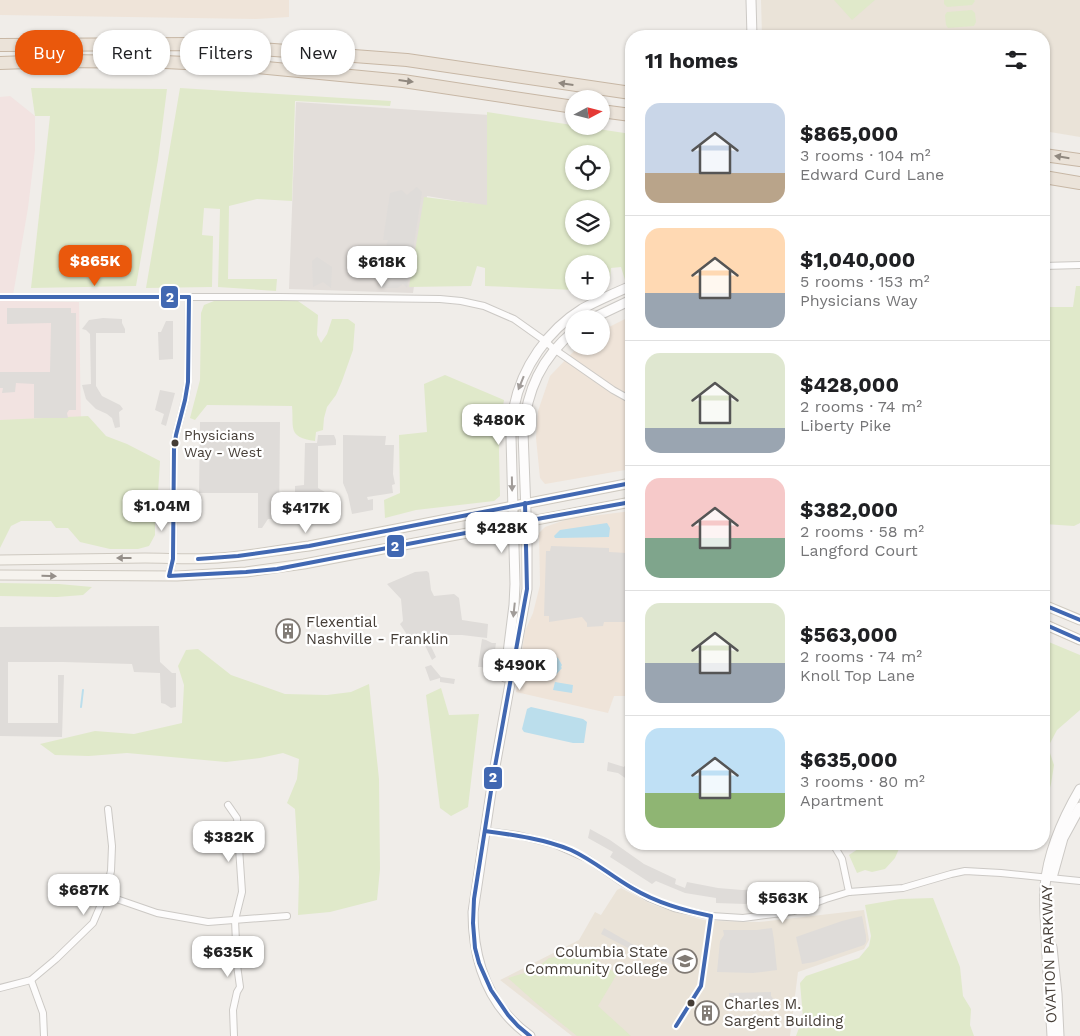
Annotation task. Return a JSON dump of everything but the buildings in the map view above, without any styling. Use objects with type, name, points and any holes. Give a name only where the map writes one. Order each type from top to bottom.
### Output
[{"type":"highway","points":[[0,43],[194,44],[398,60],[625,92]]},
{"type":"highway","points":[[83,61],[165,62],[246,66],[403,81],[565,106]]},
{"type":"highway","points":[[0,62],[15,62]]},
{"type":"highway","points":[[0,71],[15,70]]},
{"type":"highway","points":[[610,112],[625,114]]},
{"type":"highway","points":[[1050,155],[1080,160]]},
{"type":"highway","points":[[1050,179],[1080,183]]},
{"type":"main road","points":[[0,560],[217,558],[309,546],[625,484]]},
{"type":"main road","points":[[0,576],[173,576],[277,569],[625,503]]},
{"type":"main road","points":[[1050,608],[1080,620]]},
{"type":"main road","points":[[1050,627],[1080,640]]},
{"type":"street","points":[[751,0],[752,30]]},
{"type":"street","points":[[1050,266],[1080,266]]},
{"type":"street","points":[[494,772],[514,605],[511,437],[514,406],[522,379],[532,359],[556,329],[582,309],[625,289]]},
{"type":"street","points":[[0,297],[432,299],[461,301],[496,310],[514,319],[554,349],[625,397]]},
{"type":"street","points":[[173,576],[174,450],[188,382],[189,297]]},
{"type":"street","points":[[609,310],[625,302]]},
{"type":"street","points":[[530,1036],[510,1019],[487,984],[475,947],[473,912],[484,831],[527,588],[524,417],[528,398],[540,370],[554,349],[565,339]]},
{"type":"street","name":"OVATION PARKWAY","points":[[1059,1036],[1051,936],[1049,878],[1051,856],[1056,839],[1080,789]]},
{"type":"street","points":[[228,805],[237,818],[242,892],[236,920],[237,965],[240,987],[237,992],[234,1010],[234,1036]]},
{"type":"street","name":"OVATION PARKWAY","points":[[1052,1036],[1045,886],[1063,838],[1080,807]]},
{"type":"street","points":[[0,988],[31,980],[93,923],[105,895],[111,871],[112,846],[108,809]]},
{"type":"street","points":[[484,831],[517,835],[554,844],[588,859],[649,898],[674,908],[711,916],[743,918],[794,911],[849,892],[903,888],[965,871],[1080,881]]},
{"type":"street","points":[[837,850],[844,864],[849,892]]},
{"type":"street","points":[[105,895],[158,913],[208,922],[287,916]]},
{"type":"street","points":[[31,980],[43,1014],[44,1036]]},
{"type":"shaded area","points":[[0,0],[289,0],[289,17],[256,19],[0,15]]},
{"type":"shaded area","points":[[761,0],[1080,0],[1080,137],[1050,132],[1050,30],[762,30]]},
{"type":"shaded area","points":[[10,96],[35,116],[35,150],[28,208],[12,301],[79,302],[81,423],[0,423],[0,97]]},
{"type":"shaded area","points":[[296,102],[489,115],[488,206],[427,196],[413,293],[289,289]]},
{"type":"shaded area","points":[[417,187],[422,192],[407,288],[403,284],[397,288],[380,288],[388,240],[383,240],[390,193],[401,190],[407,195]]},
{"type":"shaded area","points":[[317,257],[332,267],[331,288],[323,282],[313,287],[312,261]]},
{"type":"shaded area","points":[[7,308],[71,308],[71,313],[76,313],[76,410],[69,410],[67,413],[68,418],[34,418],[34,384],[16,383],[15,392],[2,393],[3,388],[0,388],[0,372],[50,372],[51,323],[7,324]]},
{"type":"shaded area","points":[[103,318],[122,319],[125,329],[125,333],[96,333],[96,386],[102,396],[120,405],[123,409],[119,412],[120,427],[115,428],[112,418],[96,409],[86,399],[82,385],[91,384],[90,334],[82,329],[89,320]]},
{"type":"shaded area","points":[[625,319],[625,470],[545,484],[540,478],[536,438],[538,411],[550,376],[570,355],[610,355],[610,326]]},
{"type":"shaded area","points":[[166,321],[173,321],[173,359],[159,360],[158,332],[161,332]]},
{"type":"shaded area","points":[[160,390],[175,393],[166,426],[161,424],[164,414],[155,410]]},
{"type":"shaded area","points":[[200,422],[280,422],[279,519],[268,519],[262,528],[258,528],[258,493],[199,493]]},
{"type":"shaded area","points":[[318,435],[334,435],[336,440],[336,445],[318,446],[318,488],[330,495],[331,503],[336,502],[339,517],[314,521],[313,517],[296,513],[297,496],[295,495],[295,486],[304,485],[305,443],[317,443]]},
{"type":"shaded area","points":[[343,435],[386,436],[385,445],[394,445],[393,474],[395,484],[392,485],[393,493],[367,497],[368,500],[373,499],[373,510],[352,514],[343,483]]},
{"type":"shaded area","points":[[625,512],[625,696],[614,696],[608,713],[516,692],[525,631],[533,613],[540,585],[539,533],[545,527],[568,519]]},
{"type":"shaded area","points":[[551,546],[609,548],[609,552],[625,553],[625,622],[604,622],[603,626],[587,627],[587,623],[582,617],[549,622],[549,616],[544,616],[546,551],[550,551]]},
{"type":"shaded area","points":[[427,571],[434,596],[454,594],[459,598],[462,620],[488,624],[487,638],[442,635],[427,638],[436,657],[432,660],[419,633],[410,639],[400,624],[403,621],[401,599],[387,584],[415,572]]},
{"type":"shaded area","points":[[159,626],[160,662],[172,673],[176,673],[176,707],[171,708],[161,703],[160,673],[134,672],[132,664],[8,662],[8,723],[58,723],[58,675],[64,675],[62,737],[0,736],[0,627]]},
{"type":"shaded area","points":[[482,639],[496,643],[492,672],[478,667]]},
{"type":"shaded area","points":[[431,665],[441,677],[455,679],[454,684],[440,682],[440,678],[430,681],[425,667]]},
{"type":"shaded area","points":[[608,762],[624,767],[625,766],[625,778],[618,773],[607,771]]},
{"type":"shaded area","points":[[590,829],[610,840],[644,864],[676,879],[675,884],[685,888],[687,882],[742,890],[762,889],[788,884],[790,888],[809,881],[814,889],[789,898],[788,893],[772,897],[771,901],[745,904],[716,903],[716,898],[685,893],[656,881],[652,884],[610,857],[613,852],[588,838]]},
{"type":"shaded area","name":"Columbia State Community College","points":[[621,888],[651,904],[703,920],[759,922],[864,910],[869,940],[864,949],[798,972],[790,1036],[572,1036],[500,980],[579,940],[595,912],[601,915],[617,890]]},
{"type":"shaded area","points":[[862,916],[866,936],[864,945],[814,962],[802,964],[796,937]]},
{"type":"shaded area","points":[[604,928],[632,944],[656,953],[692,962],[691,968],[670,964],[632,950],[601,934]]},
{"type":"shaded area","points":[[772,928],[777,970],[753,973],[717,972],[720,941],[724,935],[723,930]]},
{"type":"shaded area","points":[[771,992],[775,1006],[732,1009],[732,1004],[729,1004],[729,993]]},
{"type":"green space","points":[[834,0],[875,0],[852,20]]},
{"type":"green space","points":[[944,0],[975,1],[972,5],[947,7],[944,4]]},
{"type":"green space","points":[[972,10],[975,13],[976,22],[974,26],[948,28],[946,25],[945,15],[947,12]]},
{"type":"green space","points":[[31,88],[167,89],[158,160],[136,286],[31,288],[50,116],[35,116]]},
{"type":"green space","points":[[180,88],[391,101],[390,106],[295,101],[292,201],[257,199],[229,206],[228,279],[277,279],[276,291],[218,287],[220,209],[204,208],[202,235],[213,236],[212,287],[146,288]]},
{"type":"green space","points":[[487,112],[565,124],[565,135],[610,135],[610,131],[625,133],[625,280],[621,267],[611,268],[610,279],[610,255],[565,255],[565,290],[485,286],[485,268],[477,266],[471,286],[409,287],[424,197],[487,205]]},
{"type":"green space","points":[[1076,286],[1080,286],[1080,523],[1074,526],[1050,524],[1050,307],[1073,307]]},
{"type":"green space","points":[[214,301],[298,301],[318,315],[317,335],[321,343],[327,334],[332,319],[348,319],[355,324],[353,350],[336,395],[327,407],[323,430],[316,432],[315,441],[296,434],[293,426],[292,406],[207,405],[195,420],[190,418],[200,380],[201,313],[204,305]]},
{"type":"green space","points":[[445,375],[504,400],[500,423],[500,496],[494,501],[416,510],[385,518],[384,500],[400,493],[399,435],[427,432],[424,384]]},
{"type":"green space","points":[[88,416],[106,436],[127,444],[160,461],[155,512],[155,535],[149,546],[138,549],[110,549],[80,542],[68,528],[56,528],[51,521],[21,521],[11,526],[0,548],[0,420]]},
{"type":"green space","points":[[0,583],[59,584],[92,587],[83,595],[57,597],[0,596]]},
{"type":"green space","points":[[1050,642],[1080,655],[1080,710],[1057,730],[1050,743]]},
{"type":"green space","points":[[198,649],[231,675],[285,694],[327,695],[351,692],[369,684],[379,779],[380,869],[377,900],[330,912],[298,915],[299,877],[295,809],[287,803],[297,779],[299,759],[283,753],[226,762],[127,753],[89,756],[55,755],[40,744],[95,731],[134,734],[182,723],[184,685],[178,666],[186,650]]},
{"type":"green space","points":[[441,688],[449,715],[479,714],[468,807],[451,816],[440,808],[426,695]]},
{"type":"green space","points":[[1050,753],[1054,765],[1050,788]]},
{"type":"green space","points":[[856,850],[898,850],[895,858],[885,869],[872,872],[865,870],[857,873],[849,855]]},
{"type":"green space","points":[[933,898],[960,967],[963,996],[971,1009],[970,1025],[974,1036],[796,1036],[803,1017],[800,983],[806,976],[859,958],[869,946],[871,936],[865,905],[900,899]]},
{"type":"green space","points":[[585,953],[617,974],[598,1006],[631,1036],[577,1036],[508,978],[534,970],[549,958]]},
{"type":"water","points":[[607,523],[610,528],[609,537],[555,538],[554,536],[560,530]]},
{"type":"water","points":[[551,654],[558,658],[562,665],[562,668],[553,678],[539,665]]},
{"type":"water","points":[[555,682],[573,685],[572,693],[553,690]]},
{"type":"water","points":[[531,707],[583,719],[587,722],[584,743],[573,743],[524,732],[522,729],[527,709]]},
{"type":"waterway","points":[[81,707],[83,690]]},
{"type":"transit line","name":"2","points":[[0,297],[189,297]]},
{"type":"transit line","name":"2","points":[[189,297],[188,382],[174,449],[173,559],[169,576],[277,569],[513,524]]},
{"type":"transit line","name":"2","points":[[198,559],[238,556],[309,546],[625,484]]},
{"type":"transit line","name":"2","points":[[525,503],[527,589],[494,772],[474,899],[473,923],[475,948],[479,963],[491,990],[508,1015],[530,1036]]},
{"type":"transit line","name":"2","points":[[526,521],[625,503]]},
{"type":"transit line","name":"2","points":[[1050,608],[1080,620]]},
{"type":"transit line","name":"2","points":[[1050,627],[1080,640]]},
{"type":"transit line","name":"2","points":[[485,831],[540,840],[561,846],[587,858],[632,888],[651,898],[711,916]]},
{"type":"transit line","name":"2","points":[[676,1026],[701,986],[711,916]]},
{"type":"place","name":"Physicians Way - West","points":[[175,443]]},
{"type":"place","name":"Flexential Nashville - Franklin","points":[[288,631]]},
{"type":"place","name":"Columbia State Community College","points":[[685,961]]},
{"type":"place","name":"Charles M. Sargent Building","points":[[707,1013]]}]
